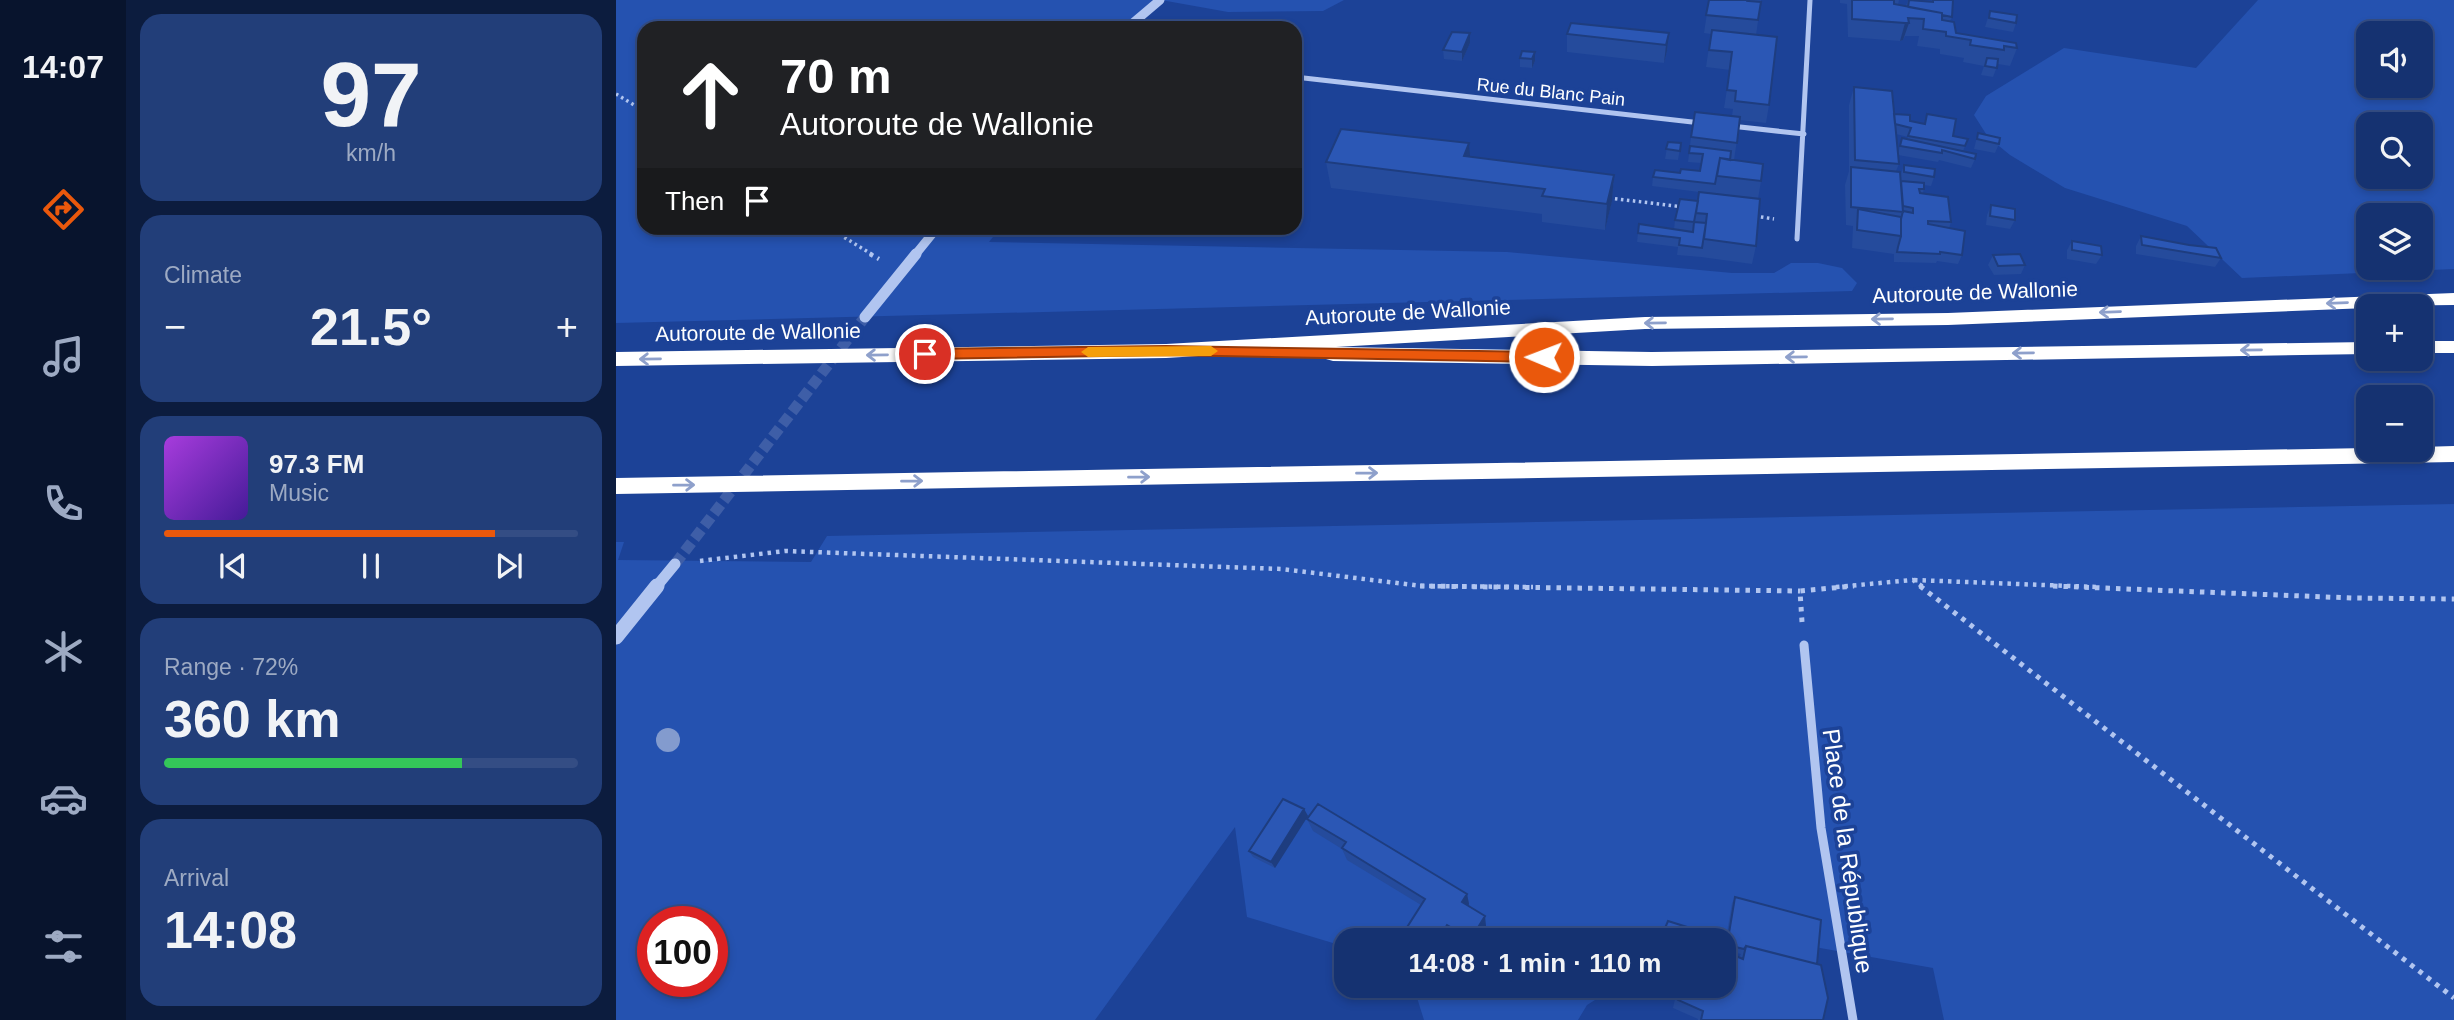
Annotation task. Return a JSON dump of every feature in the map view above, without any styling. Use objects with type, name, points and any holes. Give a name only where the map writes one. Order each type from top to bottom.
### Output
[{"type":"highway","name":"Autoroute de Wallonie","points":[[616,359],[1166,351],[1645,323],[1948,318],[2454,299]]},
{"type":"highway","points":[[2433,347],[2454,347]]},
{"type":"highway","points":[[1166,351],[1652,359],[2356,348]]},
{"type":"highway","points":[[616,486],[2454,454]]},
{"type":"street","points":[[1135,21],[1160,0]]},
{"type":"street","points":[[1797,239],[1810,0]]},
{"type":"street","name":"Rue du Blanc Pain","points":[[1302,78],[1711,124]]},
{"type":"street","points":[[1724,125],[1804,134]]},
{"type":"street","points":[[865,317],[931,235]]},
{"type":"street","points":[[616,637],[675,564]]},
{"type":"street","name":"Place de la République","points":[[1804,645],[1821,828],[1853,1020]]},
{"type":"path","points":[[616,94],[637,107]]},
{"type":"path","points":[[1597,196],[1691,208]]},
{"type":"path","points":[[1745,215],[1798,222]]},
{"type":"path","points":[[840,235],[901,272]]},
{"type":"path","points":[[675,564],[785,551],[1281,569],[1422,586],[1800,591],[1913,580],[2352,598],[2454,598]]},
{"type":"path","points":[[1913,580],[2454,998]]},
{"type":"path","points":[[1800,591],[1804,645]]},
{"type":"shaded area","points":[[616,0],[1160,0],[1135,21],[637,21],[637,235],[994,235],[989,242],[1507,252],[1732,273],[1774,273],[1791,263],[1818,263],[1842,268],[1857,283],[1852,291],[616,323]]},
{"type":"shaded area","points":[[1161,0],[1344,0],[1323,11],[1228,12]]},
{"type":"shaded area","points":[[2258,0],[2454,0],[2454,269],[2433,270],[2433,203],[2356,203],[2356,273],[2242,278],[2187,226],[2065,188],[2010,155],[1988,137],[1974,115],[1986,96],[2064,48],[2196,68]]},
{"type":"shaded area","points":[[2454,504],[2454,1020],[1944,1020],[1933,968],[1736,935],[1736,928],[1334,928],[1334,943],[1247,917],[1235,827],[1095,1020],[616,1020],[616,542],[624,542],[618,560],[811,562],[827,536]]},
{"type":"shaded area","points":[[1417,998],[1598,998],[1587,1005],[1578,1020],[1424,1020]]},
{"type":"building","points":[[1709,0],[1761,2],[1758,20],[1706,15]]},
{"type":"building","points":[[1852,0],[1894,0],[1894,4],[1942,13],[1942,20],[1954,22],[1956,33],[2016,43],[2017,48],[2004,46],[2004,50],[1970,45],[1971,40],[1946,36],[1946,32],[1923,29],[1924,19],[1908,18],[1909,23],[1905,23],[1852,19]]},
{"type":"building","points":[[1909,0],[1953,0],[1952,17],[1908,7]]},
{"type":"building","points":[[1990,11],[2017,15],[2016,23],[1989,18]]},
{"type":"building","points":[[1571,23],[1669,33],[1666,45],[1567,34]]},
{"type":"building","points":[[1712,30],[1777,37],[1769,105],[1735,101],[1736,91],[1727,90],[1732,52],[1709,50]]},
{"type":"building","points":[[1452,32],[1470,33],[1462,52],[1443,50]]},
{"type":"building","points":[[1522,51],[1535,52],[1532,59],[1520,58]]},
{"type":"building","points":[[1987,58],[1998,59],[1997,68],[1985,66]]},
{"type":"building","points":[[1854,87],[1892,91],[1899,164],[1855,160]]},
{"type":"building","points":[[1695,112],[1740,117],[1737,143],[1691,137]]},
{"type":"building","points":[[1894,114],[1910,115],[1910,121],[1925,124],[1927,114],[1956,119],[1953,136],[1968,139],[1965,146],[1908,136],[1911,128],[1895,124]]},
{"type":"building","points":[[1341,129],[1469,143],[1464,156],[1614,175],[1607,204],[1542,196],[1545,189],[1326,162]]},
{"type":"building","points":[[1978,133],[2000,138],[1999,144],[1977,139]]},
{"type":"building","points":[[1902,138],[1976,154],[1975,159],[1942,150],[1942,153],[1900,146]]},
{"type":"building","points":[[1668,142],[1681,143],[1680,151],[1666,149]]},
{"type":"building","points":[[1690,146],[1731,151],[1730,160],[1720,158],[1715,184],[1653,177],[1655,170],[1680,173],[1681,169],[1700,171],[1703,154],[1689,153]]},
{"type":"building","points":[[1720,158],[1763,164],[1761,181],[1717,176]]},
{"type":"building","points":[[1904,165],[1935,169],[1934,177],[1904,172]]},
{"type":"building","points":[[1851,167],[1900,172],[1903,212],[1851,207]]},
{"type":"building","points":[[1901,181],[1924,183],[1924,189],[1919,189],[1920,193],[1948,197],[1951,222],[1928,221],[1928,224],[1965,231],[1962,255],[1897,252],[1903,211],[1913,213],[1913,208],[1903,206]]},
{"type":"building","points":[[1699,192],[1760,199],[1756,246],[1704,239],[1707,214],[1696,213]]},
{"type":"building","points":[[1680,199],[1698,201],[1694,222],[1675,220]]},
{"type":"building","points":[[1991,205],[2015,209],[2015,220],[1990,216]]},
{"type":"building","points":[[1858,209],[1901,217],[1901,236],[1857,230]]},
{"type":"building","points":[[1694,222],[1706,223],[1702,248],[1679,245],[1680,238],[1638,233],[1639,224],[1693,232]]},
{"type":"building","points":[[2141,236],[2216,248],[2221,258],[2142,245]]},
{"type":"building","points":[[2072,241],[2101,246],[2102,255],[2072,250]]},
{"type":"building","points":[[2020,254],[2025,265],[1998,266],[1993,255]]},
{"type":"building","points":[[1283,799],[1304,809],[1271,862],[1249,851]]},
{"type":"building","points":[[1318,804],[1467,894],[1462,902],[1485,916],[1478,928],[1452,928],[1447,925],[1445,928],[1407,928],[1425,899],[1342,848],[1346,842],[1307,819]]},
{"type":"building","points":[[1735,897],[1821,920],[1817,964],[1746,946],[1744,949],[1736,947],[1736,928],[1730,928]]},
{"type":"building","points":[[1668,921],[1687,927],[1687,928],[1665,928]]},
{"type":"building","points":[[1746,946],[1821,965],[1828,998],[1823,1020],[1701,1020],[1703,1011],[1678,1000],[1736,998],[1736,956],[1743,959]]},
{"type":"tunnel","points":[[675,564],[865,317]]},
{"type":"slow traffic","points":[[1088,352],[1211,351]]},
{"type":"route","points":[[925,354],[1166,351],[1544,357]]}]
